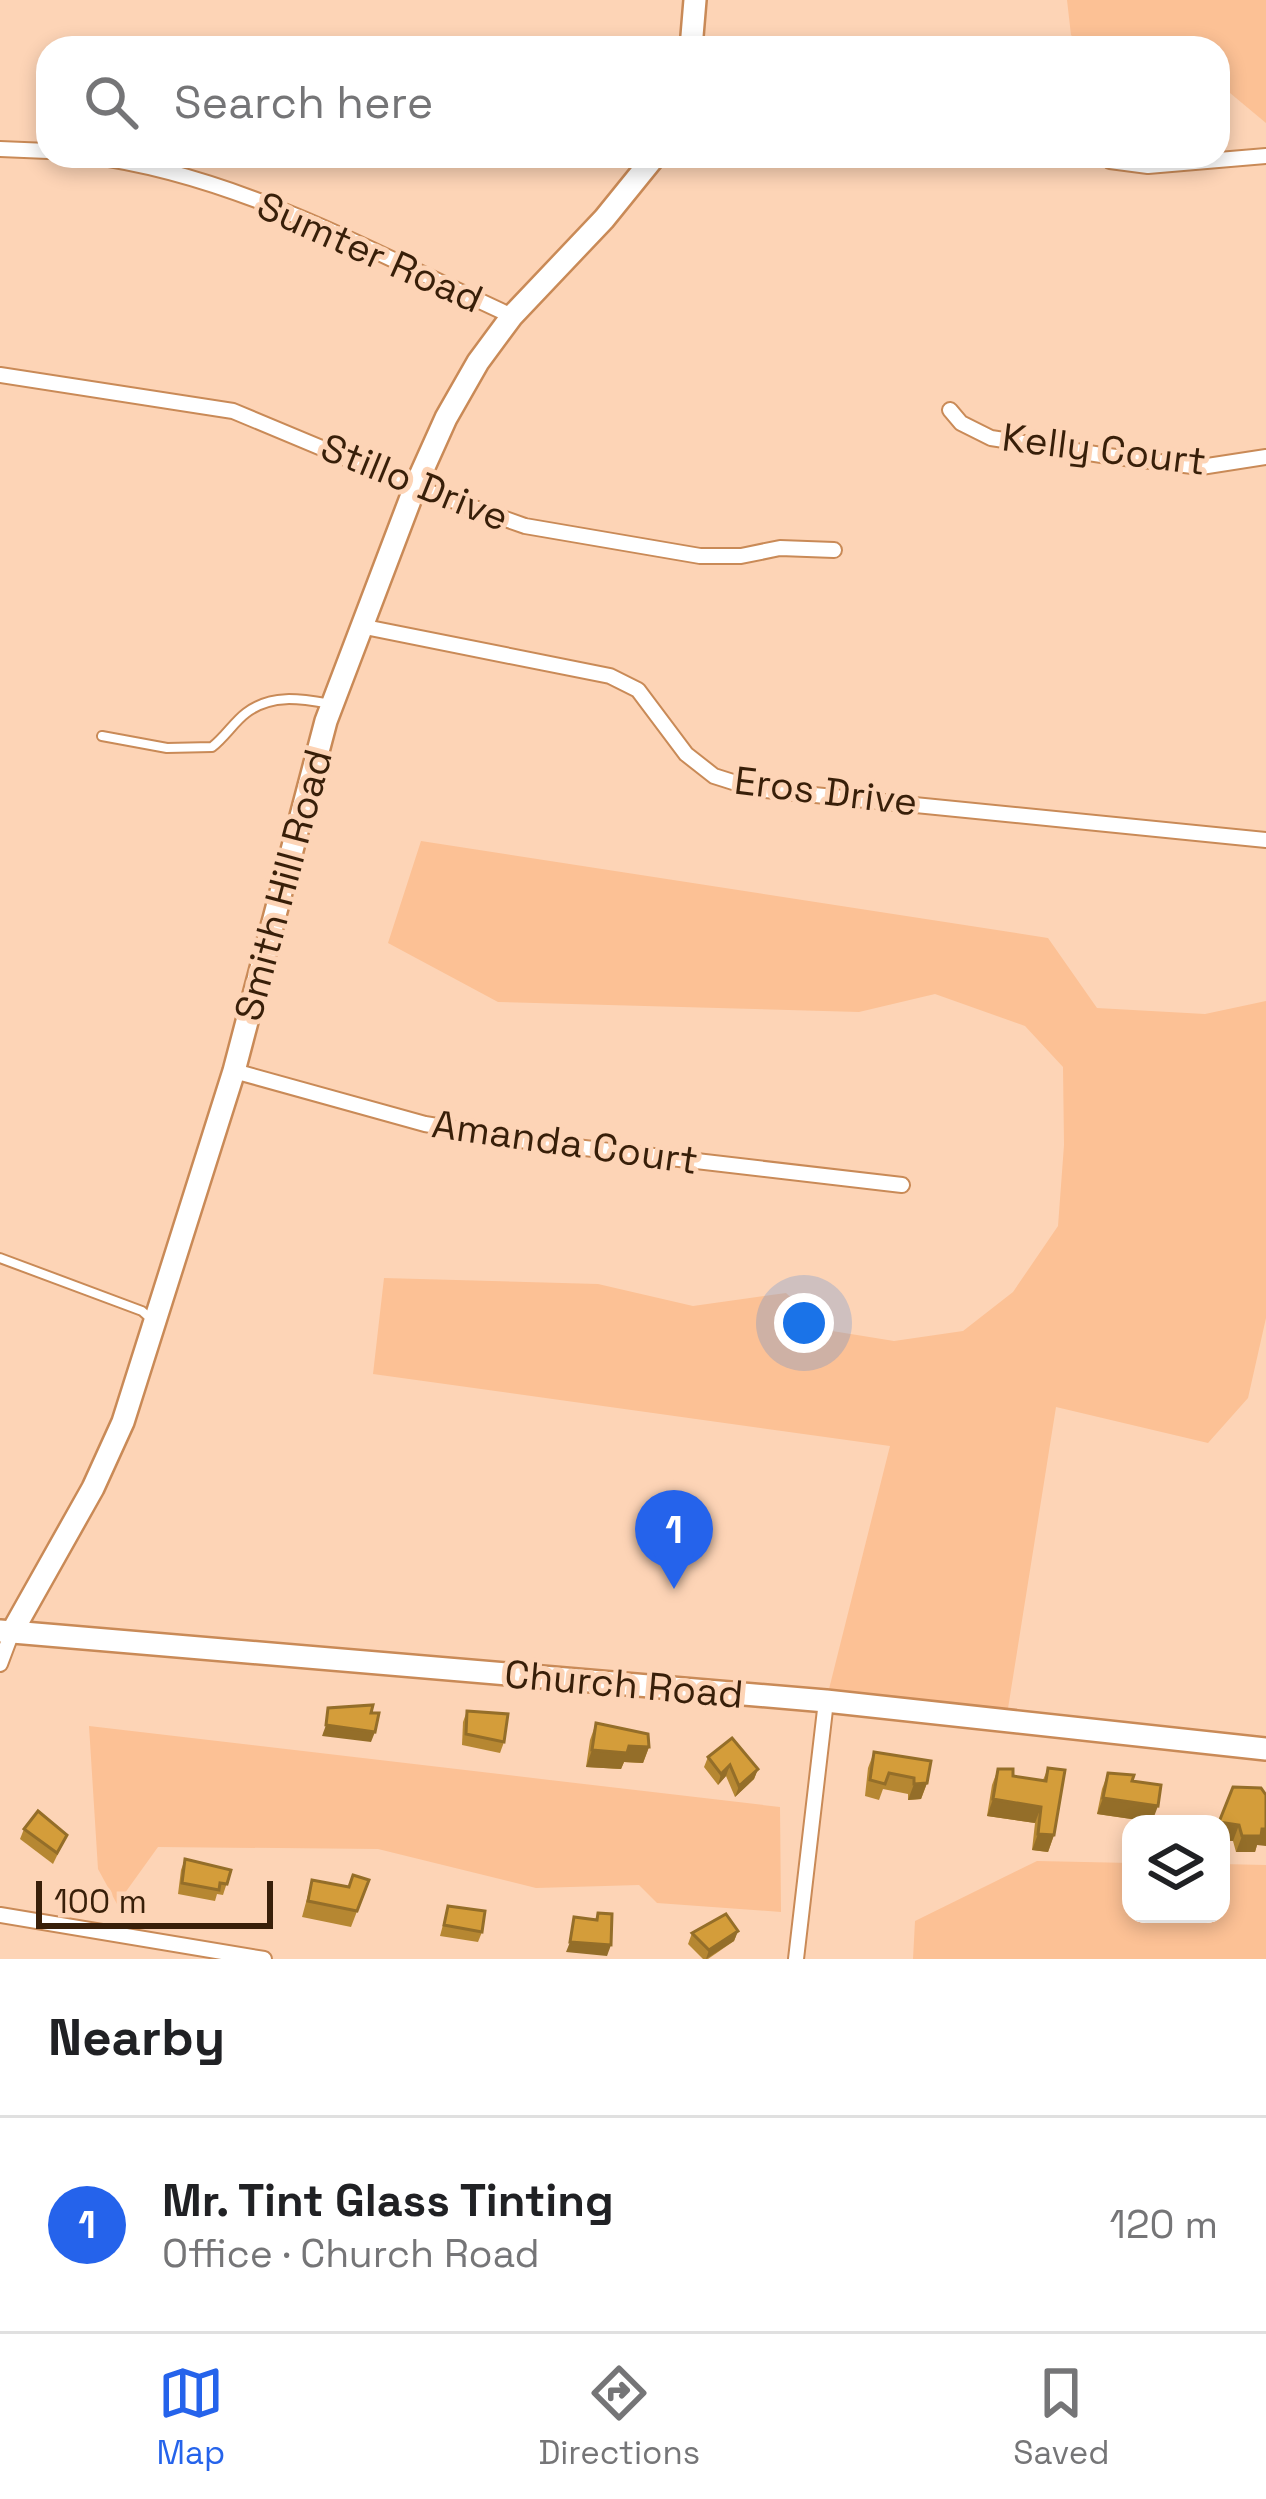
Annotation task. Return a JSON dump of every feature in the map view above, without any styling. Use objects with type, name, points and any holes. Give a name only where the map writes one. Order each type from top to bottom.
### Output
[{"type":"street","points":[[692,36],[694,0]]},
{"type":"street","points":[[0,149],[36,150]]},
{"type":"street","points":[[1230,159],[1266,156]]},
{"type":"street","name":"Sumter Road","points":[[155,168],[246,196],[512,316]]},
{"type":"street","name":"Smith Hill Road","points":[[0,1664],[6,1631],[93,1488],[123,1422],[234,1071],[332,704],[416,487],[446,418],[478,362],[512,316],[645,168]]},
{"type":"street","name":"Stillo Drive","points":[[0,375],[233,411],[416,487],[525,526],[700,556],[741,556],[780,548],[834,550]]},
{"type":"street","name":"Kelly Court","points":[[950,410],[961,423],[991,438],[1108,456],[1201,467],[1266,458]]},
{"type":"street","name":"Eros Drive","points":[[360,626],[610,676],[638,690],[686,754],[714,776],[755,788],[1266,840]]},
{"type":"street","name":"Amanda Court","points":[[234,1071],[424,1124],[533,1142],[902,1185]]},
{"type":"street","name":"Church Road","points":[[6,1631],[826,1701],[1257,1748]]},
{"type":"street","points":[[796,1959],[826,1701]]},
{"type":"street","points":[[0,1915],[264,1959]]},
{"type":"lane","points":[[102,736],[166,748],[212,747],[262,704],[300,698],[332,704]]},
{"type":"lane","points":[[0,1258],[142,1312],[155,1323]]},
{"type":"shaded area","points":[[1067,0],[1266,0],[1266,123],[1230,93],[1230,36],[1071,35]]},
{"type":"shaded area","points":[[421,841],[1048,938],[1097,1008],[1205,1014],[1266,1001],[1266,1318],[1248,1398],[1208,1443],[1056,1407],[1006,1721],[826,1701],[890,1446],[373,1374],[384,1278],[598,1284],[693,1306],[786,1293],[826,1330],[894,1341],[963,1331],[1013,1292],[1058,1226],[1063,1067],[1025,1026],[935,994],[859,1012],[498,1002],[388,943]]},
{"type":"shaded area","points":[[89,1726],[780,1807],[781,1912],[657,1903],[639,1885],[536,1888],[378,1849],[158,1847],[117,1904],[98,1869]]},
{"type":"shaded area","points":[[1037,1861],[1122,1863],[1122,1923],[1230,1923],[1230,1864],[1266,1865],[1266,1959],[913,1959],[915,1921]]},
{"type":"building","points":[[373,1705],[371,1713],[379,1713],[375,1732],[326,1725],[328,1708]]},
{"type":"building","points":[[467,1711],[508,1714],[504,1742],[466,1734]]},
{"type":"building","points":[[596,1723],[648,1734],[649,1747],[629,1746],[627,1753],[592,1750]]},
{"type":"building","points":[[732,1738],[758,1769],[739,1786],[730,1765],[721,1774],[708,1757]]},
{"type":"building","points":[[874,1752],[931,1761],[927,1783],[914,1784],[914,1778],[889,1773],[885,1784],[870,1780]]},
{"type":"building","points":[[1048,1768],[1065,1770],[1054,1835],[1038,1834],[1041,1807],[993,1799],[998,1769],[1013,1769],[1013,1776],[1046,1781]]},
{"type":"building","points":[[1108,1773],[1134,1775],[1132,1781],[1161,1785],[1158,1806],[1103,1798]]},
{"type":"building","points":[[1233,1787],[1261,1788],[1266,1795],[1266,1829],[1261,1836],[1242,1836],[1239,1825],[1230,1824],[1230,1815],[1222,1815]]},
{"type":"building","points":[[38,1811],[67,1835],[57,1853],[24,1829]]},
{"type":"building","points":[[185,1859],[231,1870],[227,1884],[220,1883],[219,1890],[182,1883]]},
{"type":"building","points":[[353,1875],[369,1880],[357,1911],[308,1901],[312,1880],[349,1887]]},
{"type":"building","points":[[448,1906],[485,1911],[482,1932],[444,1925]]},
{"type":"building","points":[[598,1913],[612,1914],[611,1945],[570,1942],[574,1917],[597,1920]]},
{"type":"building","points":[[726,1914],[738,1931],[709,1950],[692,1933]]},
{"type":"place","name":"Mr. Tint Glass Tinting","points":[[674,1589]]}]
